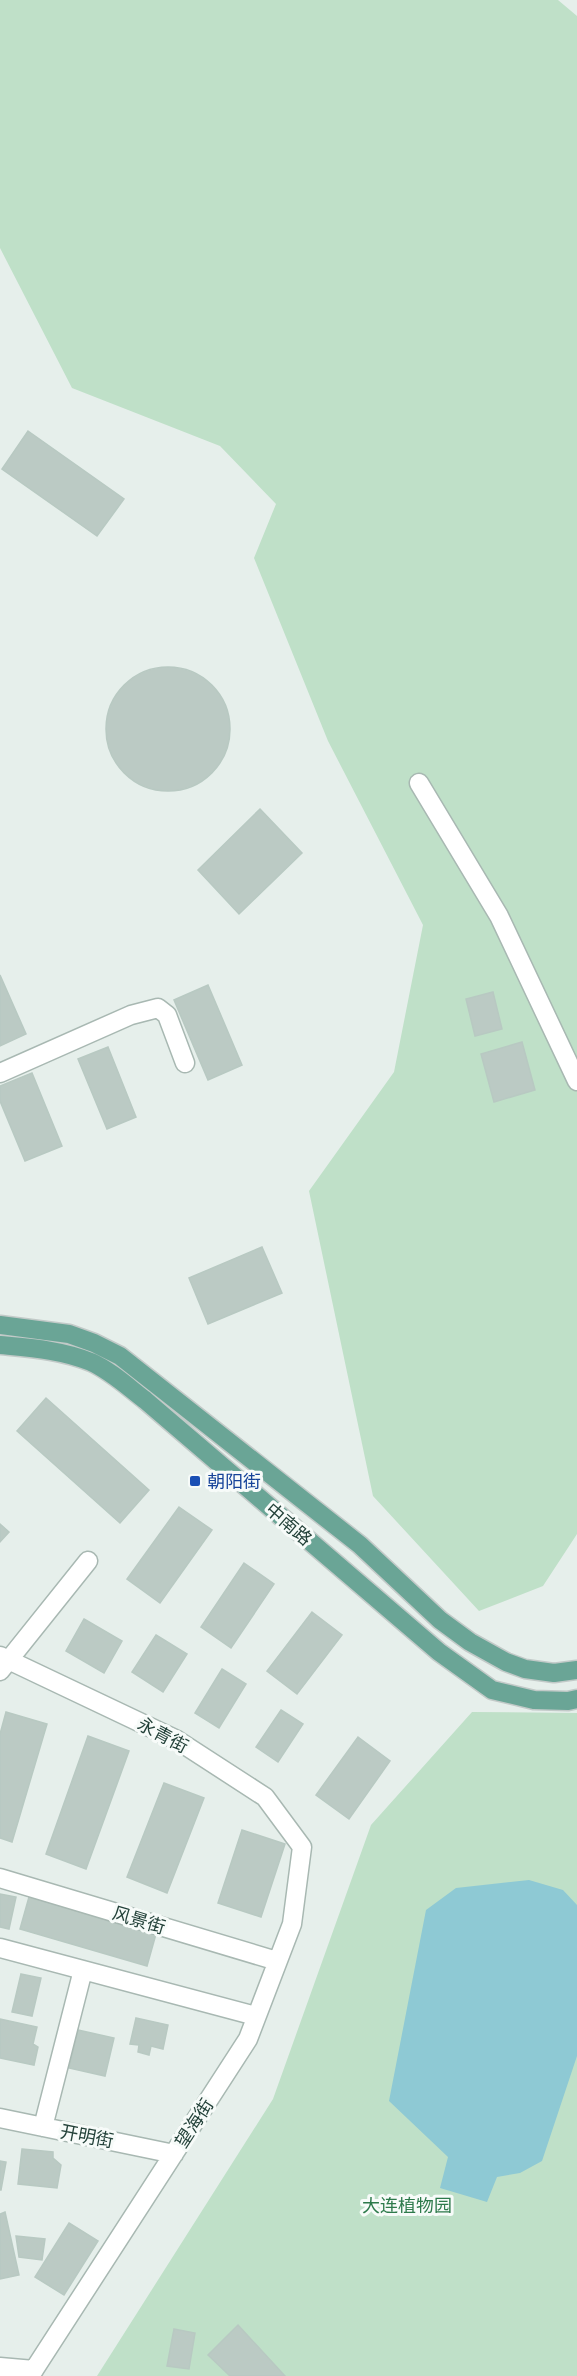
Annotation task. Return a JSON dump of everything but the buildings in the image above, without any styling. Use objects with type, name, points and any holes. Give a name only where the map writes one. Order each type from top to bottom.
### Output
[{"type":"main road","points":[[0,1325],[69,1334],[120,1356],[360,1545],[440,1620],[470,1642],[506,1662],[525,1669],[554,1673],[577,1670]]},
{"type":"main road","name":"中南路","points":[[0,1345],[56,1351],[92,1363],[112,1375],[145,1400],[439,1653],[492,1690],[534,1700],[577,1699]]},
{"type":"main road","points":[[0,1354],[33,1348]]},
{"type":"street","points":[[419,783],[499,916],[577,1081]]},
{"type":"street","points":[[0,1073],[131,1015],[158,1008],[167,1015],[185,1063]]},
{"type":"street","points":[[3,1662],[88,1561]]},
{"type":"street","name":"永青街","points":[[3,1662],[186,1746],[265,1797],[302,1847]]},
{"type":"street","name":"望海街","points":[[32,2373],[248,2039],[292,1924],[302,1847]]},
{"type":"street","name":"风景街","points":[[0,1878],[277,1961]]},
{"type":"street","points":[[0,1948],[256,2016]]},
{"type":"street","points":[[43,2127],[83,1970]]},
{"type":"street","name":"开明街","points":[[0,2118],[174,2154]]},
{"type":"street","points":[[0,2367],[32,2373]]},
{"type":"green space","points":[[0,0],[558,0],[577,16],[577,1534],[543,1586],[479,1611],[373,1496],[309,1191],[394,1072],[423,925],[328,741],[254,558],[276,504],[220,446],[72,388],[0,248]]},
{"type":"green space","name":"大连植物园","points":[[472,1712],[577,1713],[577,2376],[97,2376],[273,2099],[371,1825]]},
{"type":"water","points":[[529,1880],[563,1890],[577,1905],[577,2056],[542,2161],[520,2173],[497,2177],[487,2202],[440,2188],[448,2157],[389,2101],[426,1910],[456,1888]]},
{"type":"place","name":"朝阳街","points":[[195,1481]]}]
